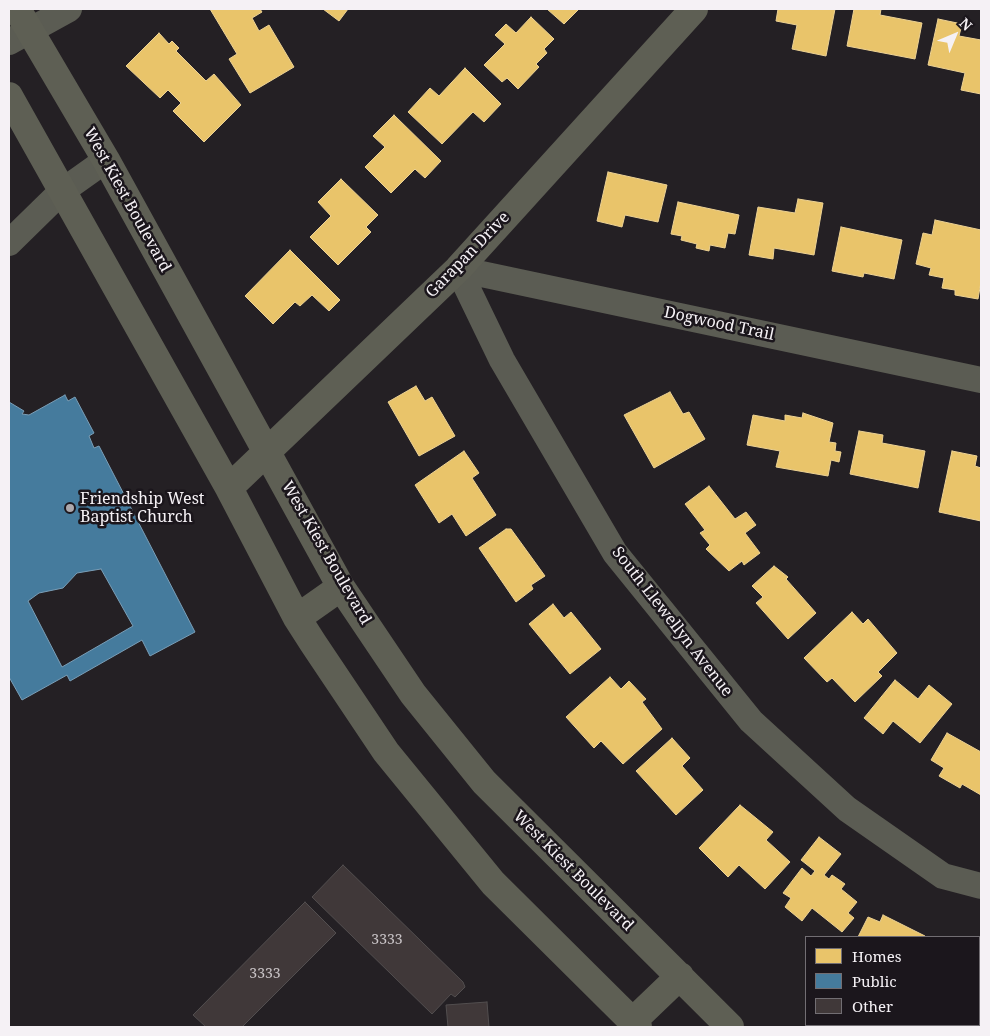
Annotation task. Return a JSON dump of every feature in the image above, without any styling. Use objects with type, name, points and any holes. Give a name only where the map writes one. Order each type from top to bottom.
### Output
[{"type":"main road","name":"Garapan Drive","points":[[229,488],[458,269],[694,9]]},
{"type":"main road","name":"West Kiest Boulevard","points":[[18,27],[106,160],[342,587],[413,694],[484,782],[730,1027]]},
{"type":"main road","points":[[9,96],[61,192],[229,488],[297,618],[386,752],[493,883],[635,1025],[680,976]]},
{"type":"main road","points":[[297,618],[342,587]]},
{"type":"street","points":[[18,27],[69,9]]},
{"type":"street","points":[[9,243],[61,192],[106,160]]},
{"type":"street","name":"Dogwood Trail","points":[[458,269],[981,380]]},
{"type":"street","name":"South Llewellyn Avenue","points":[[458,269],[502,360],[615,553],[751,721],[847,809],[943,876],[981,886]]},
{"type":"building: Homes","points":[[210,9],[260,9],[262,12],[252,18],[259,31],[269,25],[294,67],[250,93],[229,59],[237,54]]},
{"type":"building: Homes","points":[[323,9],[348,9],[339,21]]},
{"type":"building: Homes","points":[[547,9],[579,9],[564,24]]},
{"type":"building: Homes","points":[[778,9],[835,9],[826,56],[792,49],[797,25],[776,21]]},
{"type":"building: Homes","points":[[854,9],[881,9],[880,15],[922,23],[915,59],[847,46]]},
{"type":"building: Homes","points":[[531,17],[554,39],[544,49],[547,53],[536,64],[539,67],[518,89],[507,78],[502,82],[484,65],[505,44],[495,35],[506,24],[516,33]]},
{"type":"building: Homes","points":[[938,19],[962,24],[959,36],[981,40],[981,94],[961,90],[965,73],[928,65]]},
{"type":"building: Homes","points":[[159,33],[169,44],[172,41],[179,48],[176,51],[206,81],[214,74],[241,105],[204,142],[173,111],[181,103],[168,90],[160,98],[126,66]]},
{"type":"building: Homes","points":[[465,68],[501,104],[484,122],[473,112],[442,144],[408,112],[430,88],[439,96]]},
{"type":"building: Homes","points":[[394,115],[441,161],[425,178],[415,169],[391,193],[365,167],[385,147],[373,136]]},
{"type":"building: Homes","points":[[608,172],[667,185],[658,222],[625,215],[622,227],[597,221]]},
{"type":"building: Homes","points":[[341,179],[378,215],[366,227],[371,232],[338,265],[310,237],[331,216],[318,202]]},
{"type":"building: Homes","points":[[798,199],[823,203],[814,255],[774,248],[773,259],[749,255],[758,207],[795,213]]},
{"type":"building: Homes","points":[[678,202],[739,215],[735,234],[728,233],[725,248],[710,245],[709,251],[696,248],[697,244],[681,240],[682,236],[671,234]]},
{"type":"building: Homes","points":[[935,220],[981,230],[981,282],[978,299],[955,295],[955,290],[942,288],[944,278],[929,275],[931,268],[916,264],[923,233],[932,235]]},
{"type":"building: Homes","points":[[841,227],[902,240],[894,279],[864,273],[863,277],[832,271]]},
{"type":"building: Homes","points":[[290,250],[340,300],[329,311],[312,295],[300,306],[295,302],[273,324],[245,296]]},
{"type":"building: Homes","points":[[416,386],[425,401],[432,397],[455,436],[419,456],[388,402]]},
{"type":"building: Homes","points":[[670,392],[683,414],[689,412],[705,439],[654,468],[624,415]]},
{"type":"building: Homes","points":[[803,413],[833,423],[829,442],[836,443],[835,451],[841,452],[839,462],[831,460],[828,476],[776,467],[780,451],[747,445],[753,415],[785,421],[785,415],[802,418]]},
{"type":"building: Homes","points":[[859,431],[883,435],[882,443],[925,451],[918,488],[850,474]]},
{"type":"building: Homes","points":[[464,451],[479,473],[472,478],[496,515],[466,536],[452,514],[439,523],[415,485]]},
{"type":"building: Homes","points":[[952,451],[977,456],[975,466],[981,468],[981,521],[939,512]]},
{"type":"building: Homes","points":[[709,486],[735,519],[746,512],[756,525],[745,533],[760,553],[744,565],[742,561],[729,571],[706,549],[710,545],[700,533],[705,530],[685,504]]},
{"type":"building: Homes","points":[[506,529],[511,529],[545,576],[531,585],[533,589],[516,602],[479,548]]},
{"type":"building: Homes","points":[[774,566],[788,577],[786,579],[816,613],[788,639],[756,603],[763,597],[752,586]]},
{"type":"building: Homes","points":[[553,604],[564,618],[571,612],[601,649],[570,674],[529,624]]},
{"type":"building: Homes","points":[[852,612],[863,624],[868,619],[897,653],[878,672],[882,676],[855,702],[832,678],[827,682],[804,658]]},
{"type":"building: Homes","points":[[610,677],[621,689],[629,681],[646,699],[642,702],[662,729],[623,764],[601,741],[594,748],[566,717]]},
{"type":"building: Homes","points":[[895,680],[918,699],[929,685],[952,704],[920,743],[893,721],[883,734],[864,718]]},
{"type":"building: Homes","points":[[947,733],[981,752],[981,795],[962,784],[960,788],[939,776],[944,768],[931,760]]},
{"type":"building: Homes","points":[[672,738],[690,758],[682,766],[703,790],[676,815],[636,771]]},
{"type":"building: Homes","points":[[740,805],[773,832],[766,840],[790,862],[765,889],[739,865],[728,877],[699,848]]},
{"type":"building: Homes","points":[[819,837],[841,854],[824,875],[829,879],[832,875],[845,884],[841,889],[857,902],[848,913],[854,918],[842,932],[812,908],[802,921],[785,907],[791,898],[783,893],[802,868],[811,876],[815,871],[801,860]]},
{"type":"building: Homes","points":[[883,915],[925,936],[858,936],[868,917],[880,922]]},
{"type":"building: Homes","points":[[980,956],[981,957],[980,1000]]},
{"type":"building: Public","name":"Friendship West Baptist Church","points":[[65,395],[68,401],[75,397],[94,433],[89,436],[94,448],[99,446],[195,632],[150,656],[142,640],[70,681],[67,675],[22,700],[9,677],[9,402],[24,411],[22,414],[29,415]],"holes":[[[101,569],[133,626],[62,667],[28,601],[39,593],[63,588],[77,573]]]},
{"type":"building: Other","points":[[343,865],[463,982],[465,987],[455,997],[451,994],[432,1014],[312,897]]},
{"type":"building: Other","points":[[305,902],[336,933],[242,1027],[206,1027],[193,1015]]},
{"type":"building: Other","points":[[487,1002],[489,1027],[448,1027],[446,1005]]},
{"type":"place","name":"Friendship West Baptist Church","points":[[70,508]]}]
